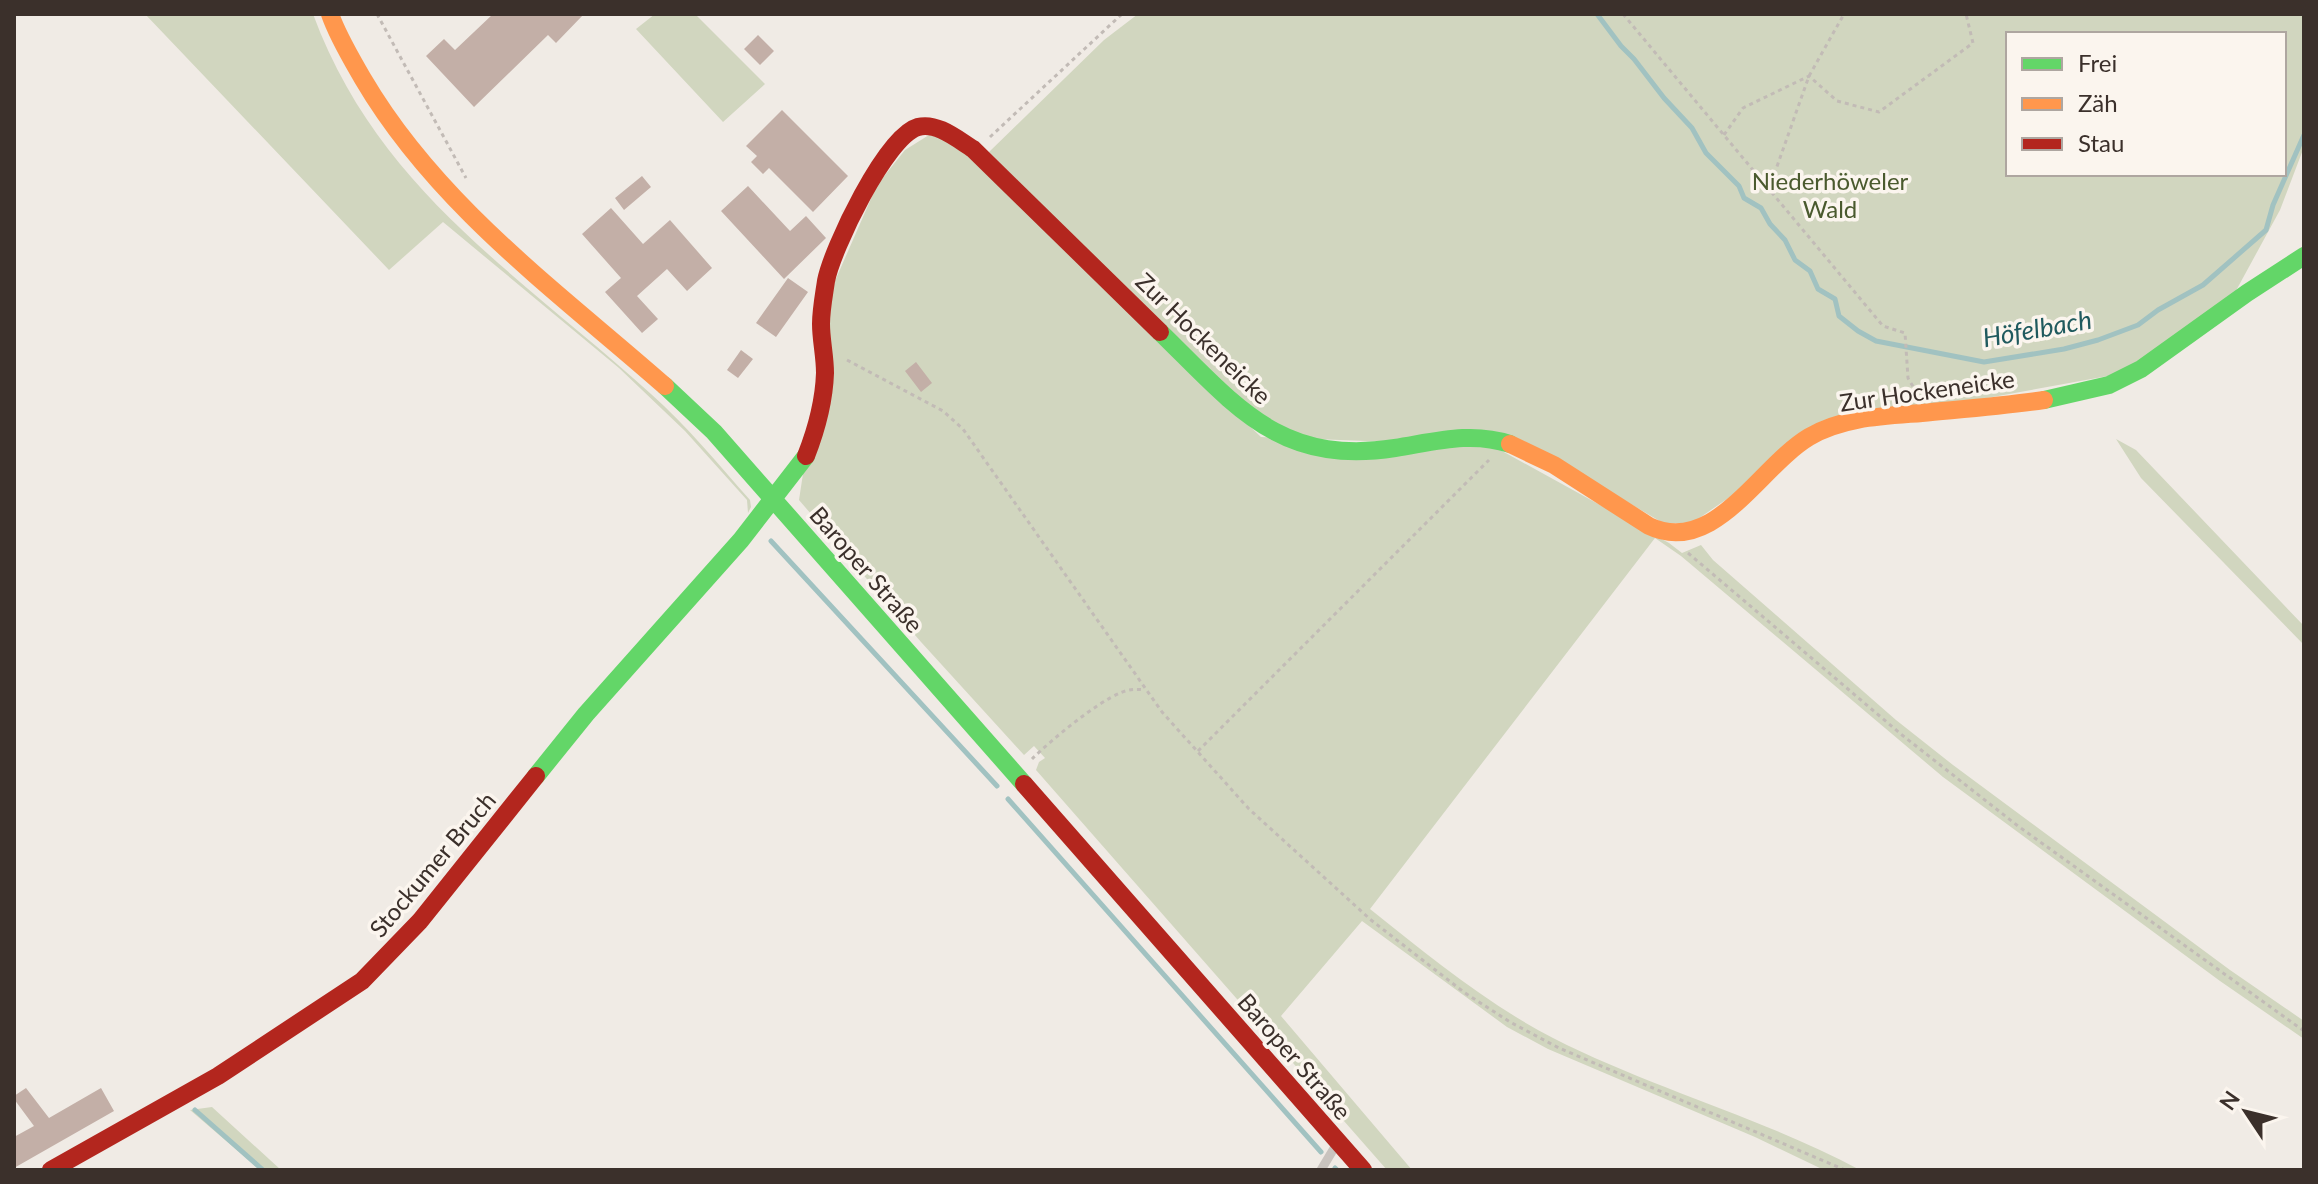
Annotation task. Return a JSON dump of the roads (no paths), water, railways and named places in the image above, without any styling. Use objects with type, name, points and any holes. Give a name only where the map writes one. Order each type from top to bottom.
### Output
[{"type":"street","name":"Baroper Straße","points":[[330,14],[378,108],[428,173],[493,239],[681,399],[774,500],[1363,1170]]},
{"type":"street","name":"Zur Hockeneicke","points":[[774,500],[804,460],[819,423],[823,397],[821,323],[827,277],[861,197],[889,150],[903,134],[920,126],[939,128],[973,149],[1230,400],[1275,435],[1296,445],[1332,453],[1380,451],[1464,437],[1506,442],[1535,455],[1666,532],[1693,531],[1723,515],[1771,466],[1814,434],[1846,423],[2089,391],[2126,379],[2304,256]]},
{"type":"street","name":"Stockumer Bruch","points":[[51,1170],[218,1076],[362,981],[420,921],[586,714],[774,500]]},
{"type":"lane","points":[[1321,1170],[1338,1142]]},
{"type":"waterway","name":"Höfelbach","points":[[1597,14],[1692,128],[1706,153],[1739,186],[1744,198],[1761,208],[1785,240],[1795,260],[1810,271],[1818,289],[1835,299],[1839,316],[1876,341],[1984,362],[2064,349],[2138,325],[2203,285],[2266,230],[2286,176]]},
{"type":"waterway","name":"Höfelbach","points":[[2286,176],[2304,135]]},
{"type":"waterway","points":[[771,541],[997,786]]},
{"type":"waterway","points":[[1008,799],[1321,1152]]},
{"type":"waterway","points":[[195,1110],[263,1170]]},
{"type":"park label","name":"Niederhöweler Wald","points":[[1830,194]]}]
